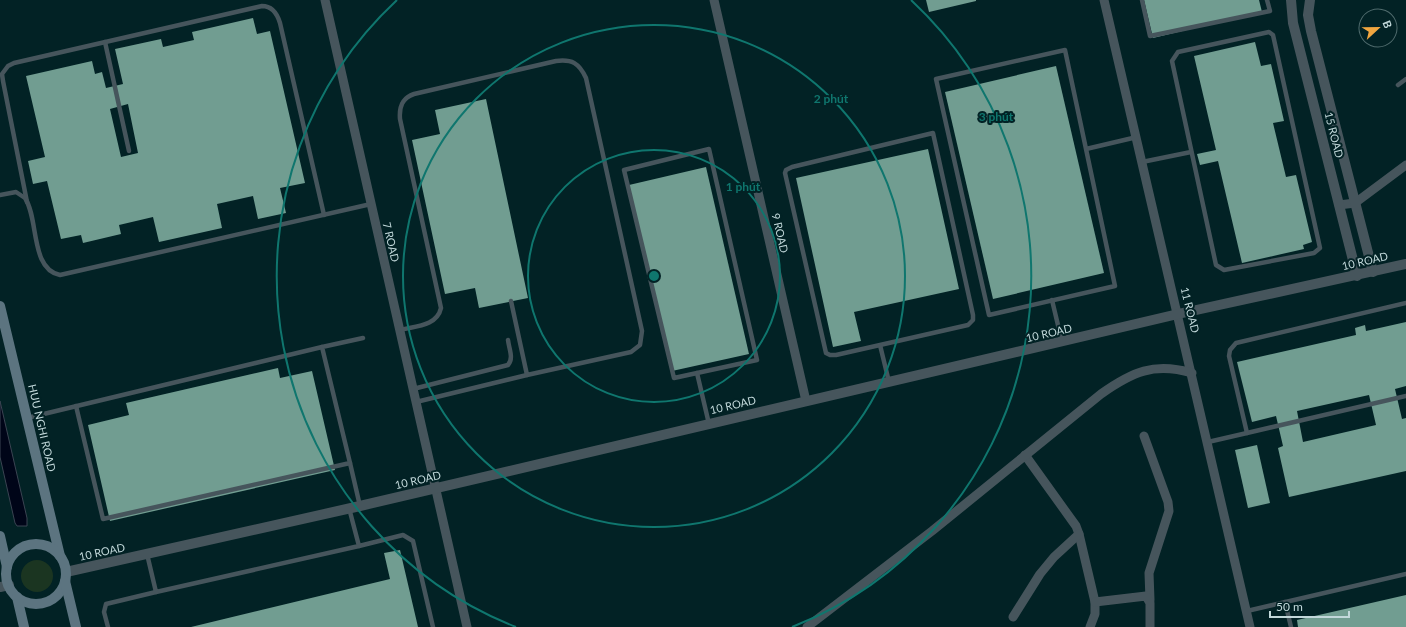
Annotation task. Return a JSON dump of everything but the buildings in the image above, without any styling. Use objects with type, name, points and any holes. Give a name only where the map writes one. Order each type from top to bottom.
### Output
[{"type":"main road","name":"HUU NGHI ROAD","points":[[0,306],[60,556]]},
{"type":"main road","points":[[0,536],[8,566]]},
{"type":"main road","points":[[65,577],[59,593],[49,601],[36,604],[17,597],[4,586],[8,566],[18,550],[30,545],[43,545],[50,547],[60,556],[65,577],[76,627]]},
{"type":"main road","points":[[17,597],[24,627]]},
{"type":"street","name":"7 ROAD","points":[[325,0],[467,627]]},
{"type":"street","name":"9 ROAD","points":[[714,0],[806,400]]},
{"type":"street","name":"11 ROAD","points":[[1106,0],[1158,233],[1192,373],[1250,627]]},
{"type":"street","name":"15 ROAD","points":[[1291,0],[1293,23],[1356,276]]},
{"type":"street","name":"15 ROAD","points":[[1310,0],[1308,15],[1311,31],[1373,272]]},
{"type":"street","points":[[1339,205],[1355,203],[1406,165]]},
{"type":"street","name":"10 ROAD","points":[[65,577],[147,554],[360,506],[806,400],[1178,314],[1406,264]]},
{"type":"street","points":[[807,627],[932,531],[1101,394],[1125,378],[1146,370],[1158,369],[1177,369],[1192,373]]},
{"type":"street","points":[[1144,436],[1168,502],[1168,511],[1149,573],[1150,627]]},
{"type":"street","points":[[1026,455],[1076,526],[1080,534],[1095,602],[1095,614],[1090,627]]},
{"type":"street","points":[[1013,617],[1040,574],[1054,557],[1080,534]]},
{"type":"street","points":[[1095,602],[1146,596],[1150,600]]},
{"type":"lane","points":[[1142,0],[1150,36],[1270,11],[1267,0]]},
{"type":"lane","points":[[324,215],[280,23],[272,8],[262,6],[14,63],[8,66],[2,74],[27,202],[42,261],[50,270],[60,275],[324,215],[371,204]]},
{"type":"lane","points":[[1271,33],[1320,243],[1317,252],[1224,270],[1219,268],[1216,265],[1191,152],[1172,61],[1174,56],[1178,52],[1271,33]]},
{"type":"lane","points":[[105,42],[129,151]]},
{"type":"lane","points":[[1065,50],[1086,149],[1114,286],[989,315],[936,79],[1065,50]]},
{"type":"lane","points":[[399,330],[431,322],[440,313],[441,308],[400,119],[399,111],[402,102],[406,96],[414,94],[556,61],[572,61],[578,65],[586,78],[642,338],[640,345],[631,352],[416,402]]},
{"type":"lane","points":[[1398,85],[1406,79]]},
{"type":"lane","points":[[933,133],[973,320],[968,325],[880,345],[836,355],[830,355],[826,352],[784,173],[792,167],[933,133]]},
{"type":"lane","points":[[1086,149],[1137,137]]},
{"type":"lane","points":[[709,149],[757,360],[697,373],[674,378],[624,170],[709,149]]},
{"type":"lane","points":[[1142,162],[1191,152]]},
{"type":"lane","points":[[0,195],[16,192],[22,195],[27,202]]},
{"type":"lane","points":[[1052,300],[1062,342]]},
{"type":"lane","points":[[511,301],[527,375]]},
{"type":"lane","points":[[1247,433],[1229,356],[1230,350],[1236,343],[1406,303]]},
{"type":"lane","points":[[27,418],[363,338]]},
{"type":"lane","points":[[413,389],[508,365],[511,361],[508,340]]},
{"type":"lane","points":[[880,345],[889,382]]},
{"type":"lane","points":[[322,347],[360,506]]},
{"type":"lane","points":[[697,373],[709,424]]},
{"type":"lane","points":[[1208,442],[1406,396]]},
{"type":"lane","points":[[76,406],[103,519],[350,463]]},
{"type":"lane","points":[[349,508],[358,546]]},
{"type":"lane","points":[[108,627],[104,612],[106,604],[403,535],[413,541],[433,627]]},
{"type":"lane","points":[[147,554],[156,592]]},
{"type":"lane","points":[[1246,611],[1406,574]]},
{"type":"lane","points":[[1285,602],[1291,627]]},
{"type":"green space","points":[[37,560],[43,561],[50,567],[53,576],[52,582],[46,589],[37,592],[31,591],[24,585],[21,576],[22,570],[28,563]]},
{"type":"water","points":[[0,401],[27,518],[27,526],[17,526],[15,523],[0,457]]}]
